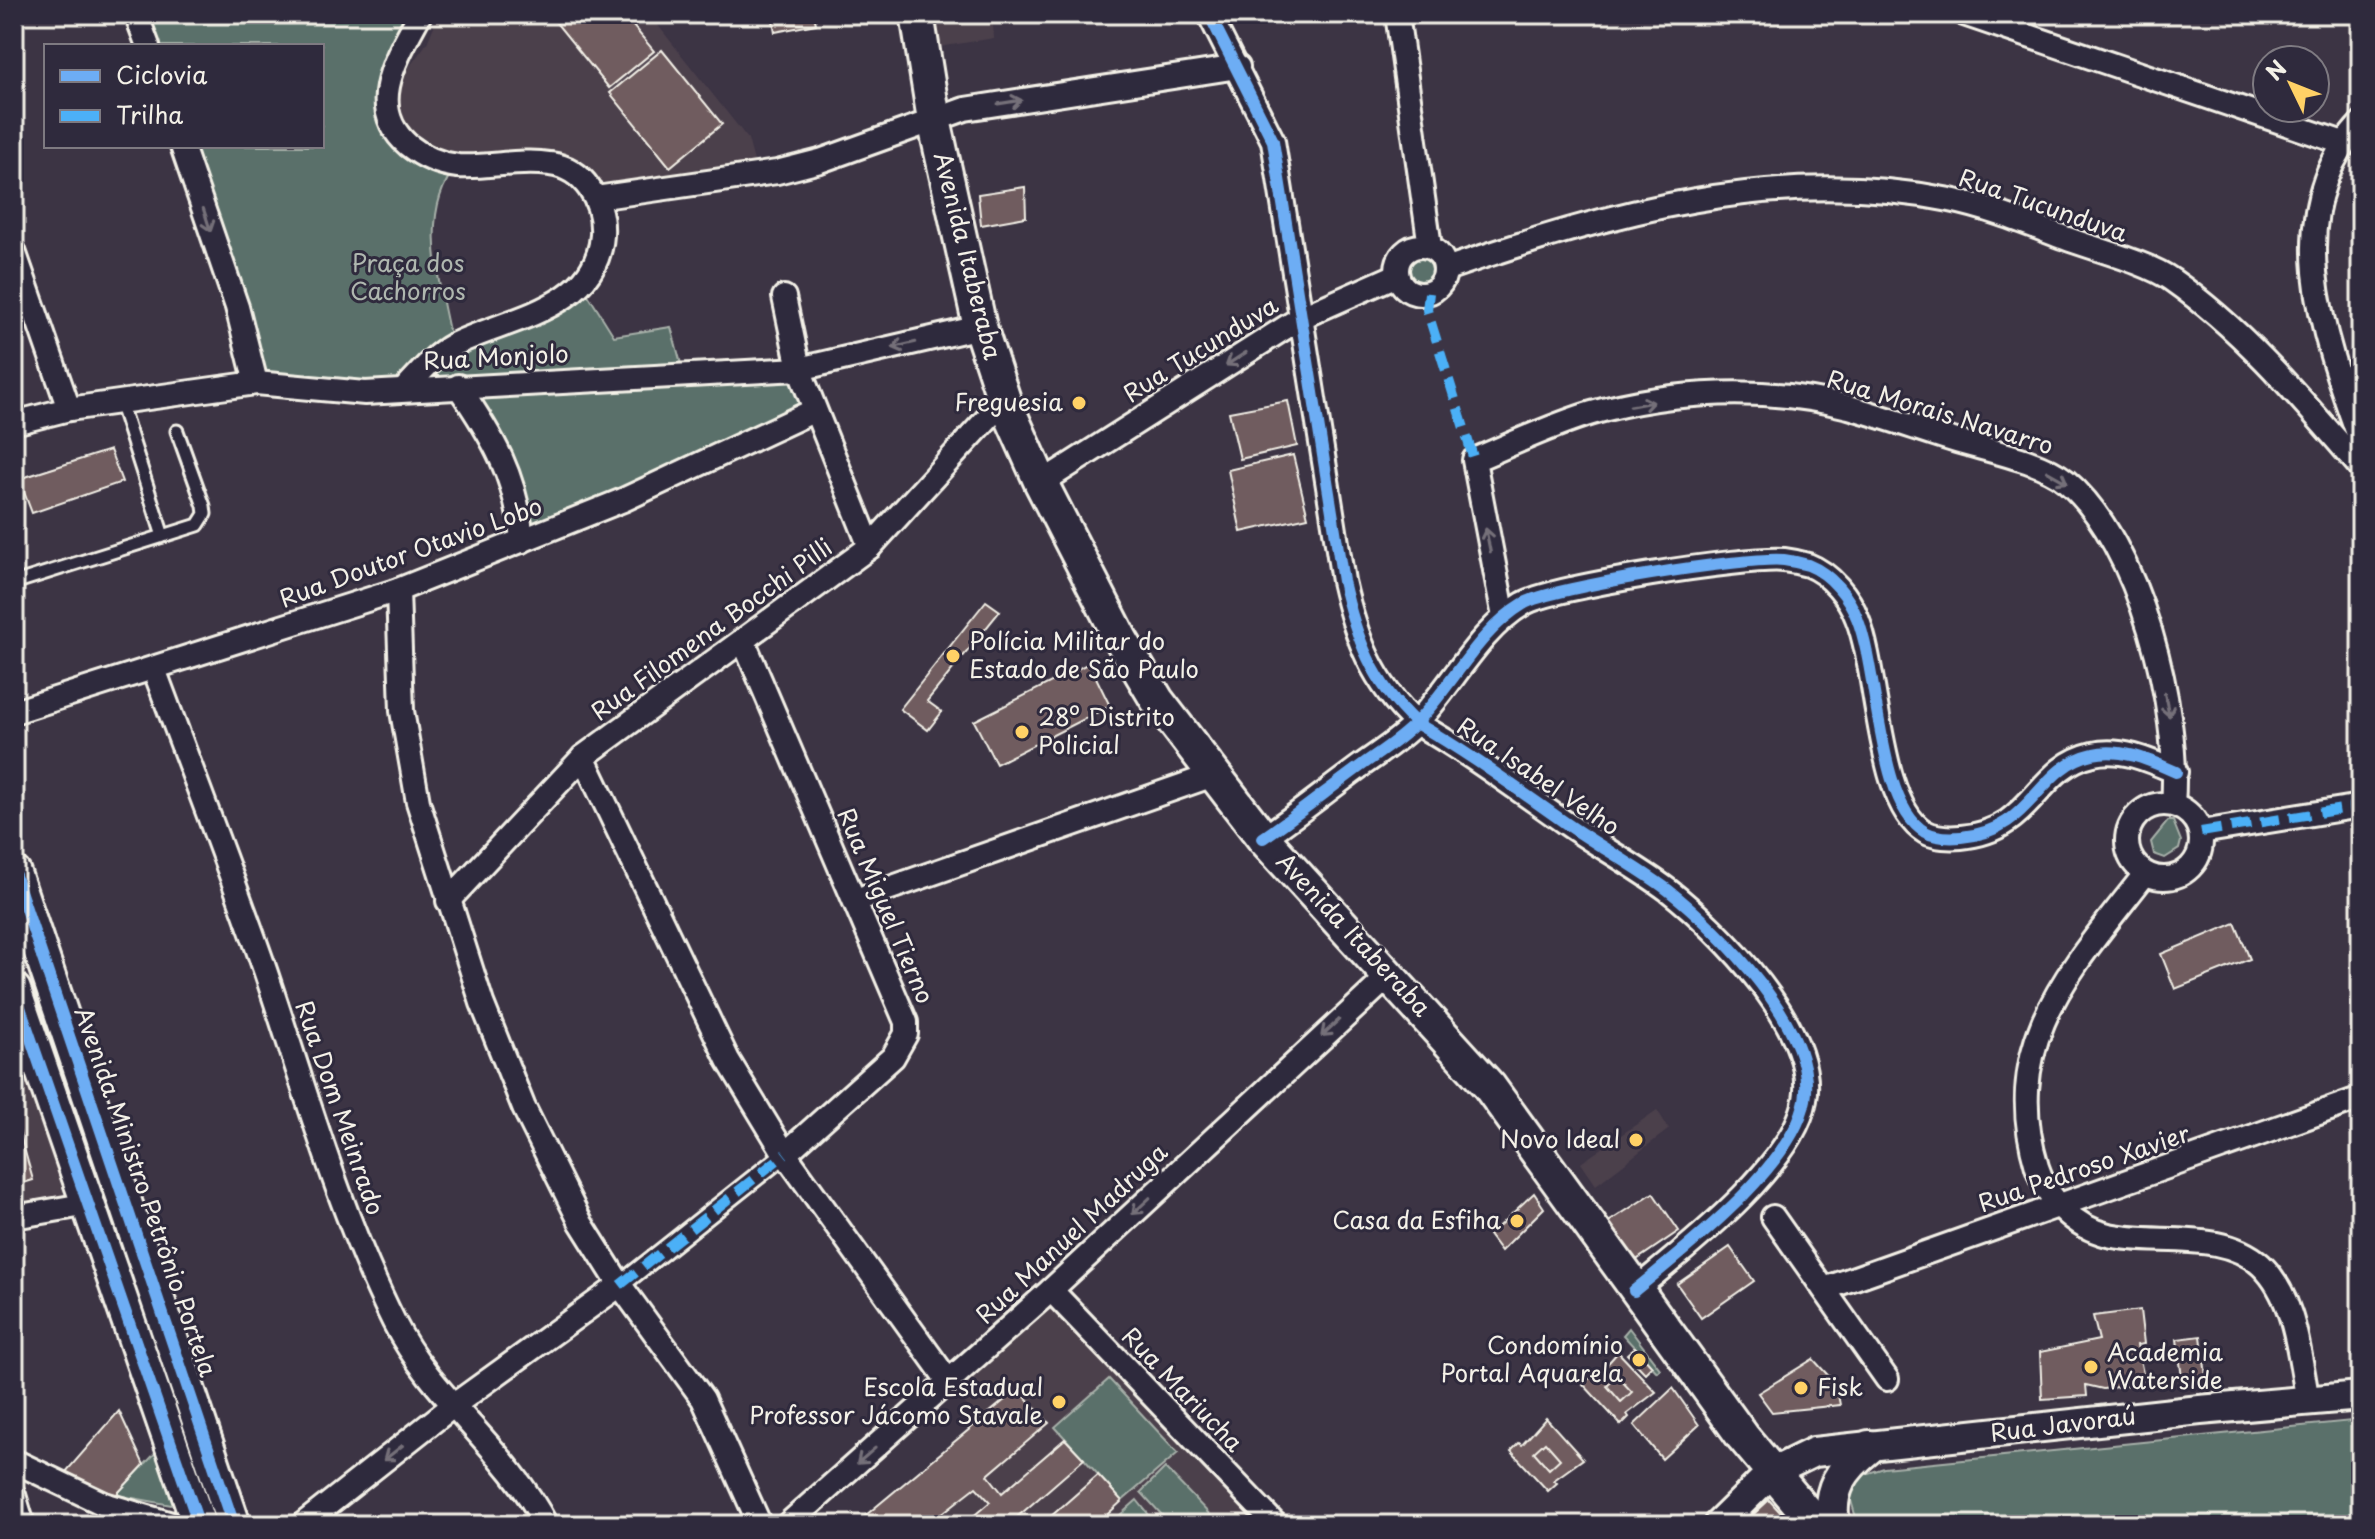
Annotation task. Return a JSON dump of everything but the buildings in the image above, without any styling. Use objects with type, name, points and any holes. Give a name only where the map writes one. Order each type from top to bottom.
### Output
[{"type":"main road","name":"Avenida Itaberaba","points":[[917,14],[934,120],[980,327],[1004,400],[1041,483],[1157,700],[1263,838],[1489,1086],[1634,1291],[1771,1473],[1817,1525]]},
{"type":"main road","name":"Avenida Ministro Petrônio Portela","points":[[14,873],[234,1525]]},
{"type":"main road","points":[[14,990],[199,1525]]},
{"type":"main road","points":[[1833,1525],[1831,1502],[1837,1481],[1852,1461],[1869,1447]]},
{"type":"street","points":[[136,14],[147,44]]},
{"type":"street","points":[[404,390],[429,363],[452,346],[542,311],[580,282],[597,257],[602,236],[596,198],[586,183],[570,171],[550,164],[457,166],[433,161],[396,133],[385,111],[386,89],[395,63],[420,14]]},
{"type":"street","name":"Rua Isabel Velho","points":[[1209,14],[1273,141],[1354,633],[1370,668],[1392,700],[1416,723],[1666,889],[1706,922],[1772,998],[1793,1036],[1805,1069],[1805,1098],[1798,1122],[1756,1180],[1689,1246],[1634,1291]]},
{"type":"street","points":[[1397,14],[1413,105],[1430,247]]},
{"type":"street","points":[[1964,14],[2343,143]]},
{"type":"street","points":[[596,198],[777,172],[820,161],[965,109],[1238,67]]},
{"type":"street","points":[[2361,123],[2343,143],[2324,186],[2314,225],[2313,273],[2320,316],[2361,442]]},
{"type":"street","points":[[183,148],[237,307],[256,383]]},
{"type":"street","name":"Rua Tucunduva","points":[[1446,269],[1625,212],[1707,197],[1801,187],[1907,193],[1952,200],[2000,214],[2169,277],[2232,328],[2361,468]]},
{"type":"street","points":[[1418,245],[1430,247],[1440,254],[1446,269],[1436,289],[1421,294],[1406,289],[1397,275],[1399,259],[1404,252],[1418,245]]},
{"type":"street","points":[[14,251],[69,409]]},
{"type":"street","name":"Rua Tucunduva","points":[[1041,483],[1302,317],[1397,275]]},
{"type":"street","points":[[784,297],[799,369],[813,411],[870,547]]},
{"type":"street","name":"Rua Monjolo","points":[[14,423],[69,409],[256,383],[365,393],[799,369],[980,327]]},
{"type":"street","points":[[458,386],[495,440],[519,505],[522,541]]},
{"type":"street","name":"Rua Morais Navarro","points":[[1504,617],[1474,460],[1595,412],[1678,398],[1734,394],[1785,396],[1847,407],[2030,464],[2064,479],[2084,500],[2110,536],[2135,585],[2161,679],[2174,742],[2176,772],[2173,804]]},
{"type":"street","name":"Rua Filomena Bocchi Pilli","points":[[448,901],[583,757],[870,547],[1004,400]]},
{"type":"street","name":"Rua Doutor Otavio Lobo","points":[[14,712],[398,590],[623,500],[813,411]]},
{"type":"street","points":[[1263,838],[1416,723],[1504,617],[1526,602],[1596,584],[1751,561],[1784,560],[1810,566],[1827,576],[1842,591],[1856,616],[1874,677],[1891,784],[1905,814],[1925,832],[1943,838],[1982,835],[2002,828],[2047,782],[2067,766],[2093,754],[2123,753],[2146,758],[2176,772]]},
{"type":"street","points":[[398,590],[402,711],[418,802],[482,1003],[524,1108],[581,1223],[620,1285],[703,1399],[760,1525]]},
{"type":"street","name":"Rua Miguel Tierno","points":[[743,640],[906,1022],[906,1034],[893,1057],[785,1154]]},
{"type":"street","name":"Rua Dom Meinrado","points":[[154,669],[264,969],[334,1178],[380,1293],[418,1361],[509,1467],[546,1525]]},
{"type":"street","points":[[583,757],[728,1060],[785,1154],[949,1382]]},
{"type":"street","points":[[856,900],[1213,775]]},
{"type":"street","points":[[2173,804],[2191,814],[2201,832],[2201,850],[2186,871],[2162,879],[2145,874],[2130,858],[2126,838],[2135,818],[2152,806],[2173,804]]},
{"type":"street","points":[[2201,832],[2361,806]]},
{"type":"street","points":[[2145,874],[2054,998],[2037,1037],[2024,1087],[2030,1142],[2041,1179],[2057,1205],[2082,1224],[2107,1235],[2219,1244],[2243,1252],[2262,1266],[2278,1287],[2288,1308],[2308,1401]]},
{"type":"street","name":"Rua Manuel Madruga","points":[[787,1525],[1051,1290],[1389,976]]},
{"type":"street","name":"Rua Pedroso Xavier","points":[[1824,1289],[2361,1098]]},
{"type":"street","points":[[302,1525],[454,1405],[620,1285],[785,1154]]},
{"type":"street","points":[[14,1217],[89,1204]]},
{"type":"street","points":[[1773,1217],[1887,1379]]},
{"type":"street","name":"Rua Mariucha","points":[[1051,1290],[1276,1525]]},
{"type":"street","name":"Rua Javoraú","points":[[1718,1525],[1771,1473],[1814,1452],[2361,1396]]},
{"type":"street","points":[[14,1461],[104,1504],[175,1525]]},
{"type":"street","points":[[14,1495],[23,1525]]},
{"type":"street","points":[[182,1525],[209,1525]]},
{"type":"lane","points":[[120,402],[163,536]]},
{"type":"lane","points":[[14,583],[198,525],[205,514],[177,431]]},
{"type":"shaded area","points":[[439,14],[649,14],[748,139],[756,169],[608,187],[577,159],[557,151],[463,155],[440,150],[406,126],[395,108],[396,85],[427,43]]},
{"type":"shaded area","points":[[977,14],[992,14],[994,38],[939,47],[934,26]]},
{"type":"shaded area","points":[[14,1035],[66,1201],[14,1211]]},
{"type":"shaded area","name":"Novo Ideal","points":[[1657,1110],[1669,1129],[1596,1185],[1581,1163]]},
{"type":"shaded area","name":"Escola Estadual Professor Jácomo Stavale","points":[[1040,1291],[1279,1525],[854,1525],[979,1422],[949,1382]]},
{"type":"green space","name":"Praça dos Cachorros","points":[[136,14],[420,14],[395,63],[396,133],[457,166],[445,185],[435,229],[438,277],[452,346],[580,282],[614,336],[671,327],[684,375],[799,369],[813,411],[522,541],[519,505],[458,387],[256,383],[183,148],[324,148],[324,44],[146,44]]},
{"type":"green space","points":[[1418,251],[1429,256],[1434,267],[1429,278],[1418,283],[1407,278],[1402,267],[1407,256]]},
{"type":"green space","points":[[2168,821],[2173,821],[2181,841],[2179,849],[2165,858],[2154,854],[2151,842]]},
{"type":"green space","points":[[1629,1328],[1660,1369],[1657,1372],[1623,1335]]},
{"type":"green space","points":[[1109,1379],[1178,1453],[1122,1501],[1055,1427]]},
{"type":"green space","points":[[2361,1420],[2361,1525],[1858,1525],[1850,1497],[1859,1476],[1884,1468]]},
{"type":"green space","points":[[161,1447],[177,1506],[116,1495]]},
{"type":"green space","points":[[1165,1468],[1220,1525],[1171,1525],[1141,1492]]},
{"type":"green space","points":[[1137,1500],[1157,1525],[1109,1525]]},
{"type":"marked path","points":[[1429,293],[1427,310],[1474,460]]},
{"type":"marked path","points":[[2201,832],[2361,806]]},
{"type":"marked path","points":[[620,1285],[785,1154]]},
{"type":"cycle path","points":[[1209,14],[1273,141],[1343,581],[1360,640],[1377,675],[1416,723],[1656,881],[1689,908],[1737,955],[1760,983],[1781,1013],[1796,1043],[1805,1072],[1805,1100],[1796,1125],[1780,1152],[1759,1178],[1707,1230],[1634,1291]]},
{"type":"cycle path","points":[[1263,838],[1410,729],[1492,629],[1523,604],[1570,589],[1608,582],[1764,560],[1808,565],[1832,580],[1849,602],[1864,642],[1881,735],[1897,794],[1909,817],[1925,832],[1952,837],[1985,832],[2020,812],[2058,772],[2074,761],[2093,754],[2125,754],[2176,772]]},
{"type":"cycle path","points":[[14,873],[234,1525]]},
{"type":"cycle path","points":[[14,990],[199,1525]]},
{"type":"place","name":"Freguesia","points":[[1079,403]]},
{"type":"place","name":"Polícia Militar do Estado de São Paulo","points":[[953,656]]},
{"type":"place","name":"28º Distrito Policial","points":[[1022,732]]},
{"type":"place","name":"Novo Ideal","points":[[1636,1140]]},
{"type":"place","name":"Casa da Esfiha","points":[[1517,1221]]},
{"type":"place","name":"Condomínio Portal Aquarela","points":[[1639,1360]]},
{"type":"place","name":"Academia Waterside","points":[[2091,1367]]},
{"type":"place","name":"Fisk","points":[[1801,1388]]},
{"type":"place","name":"Escola Estadual Professor Jácomo Stavale","points":[[1059,1402]]}]
